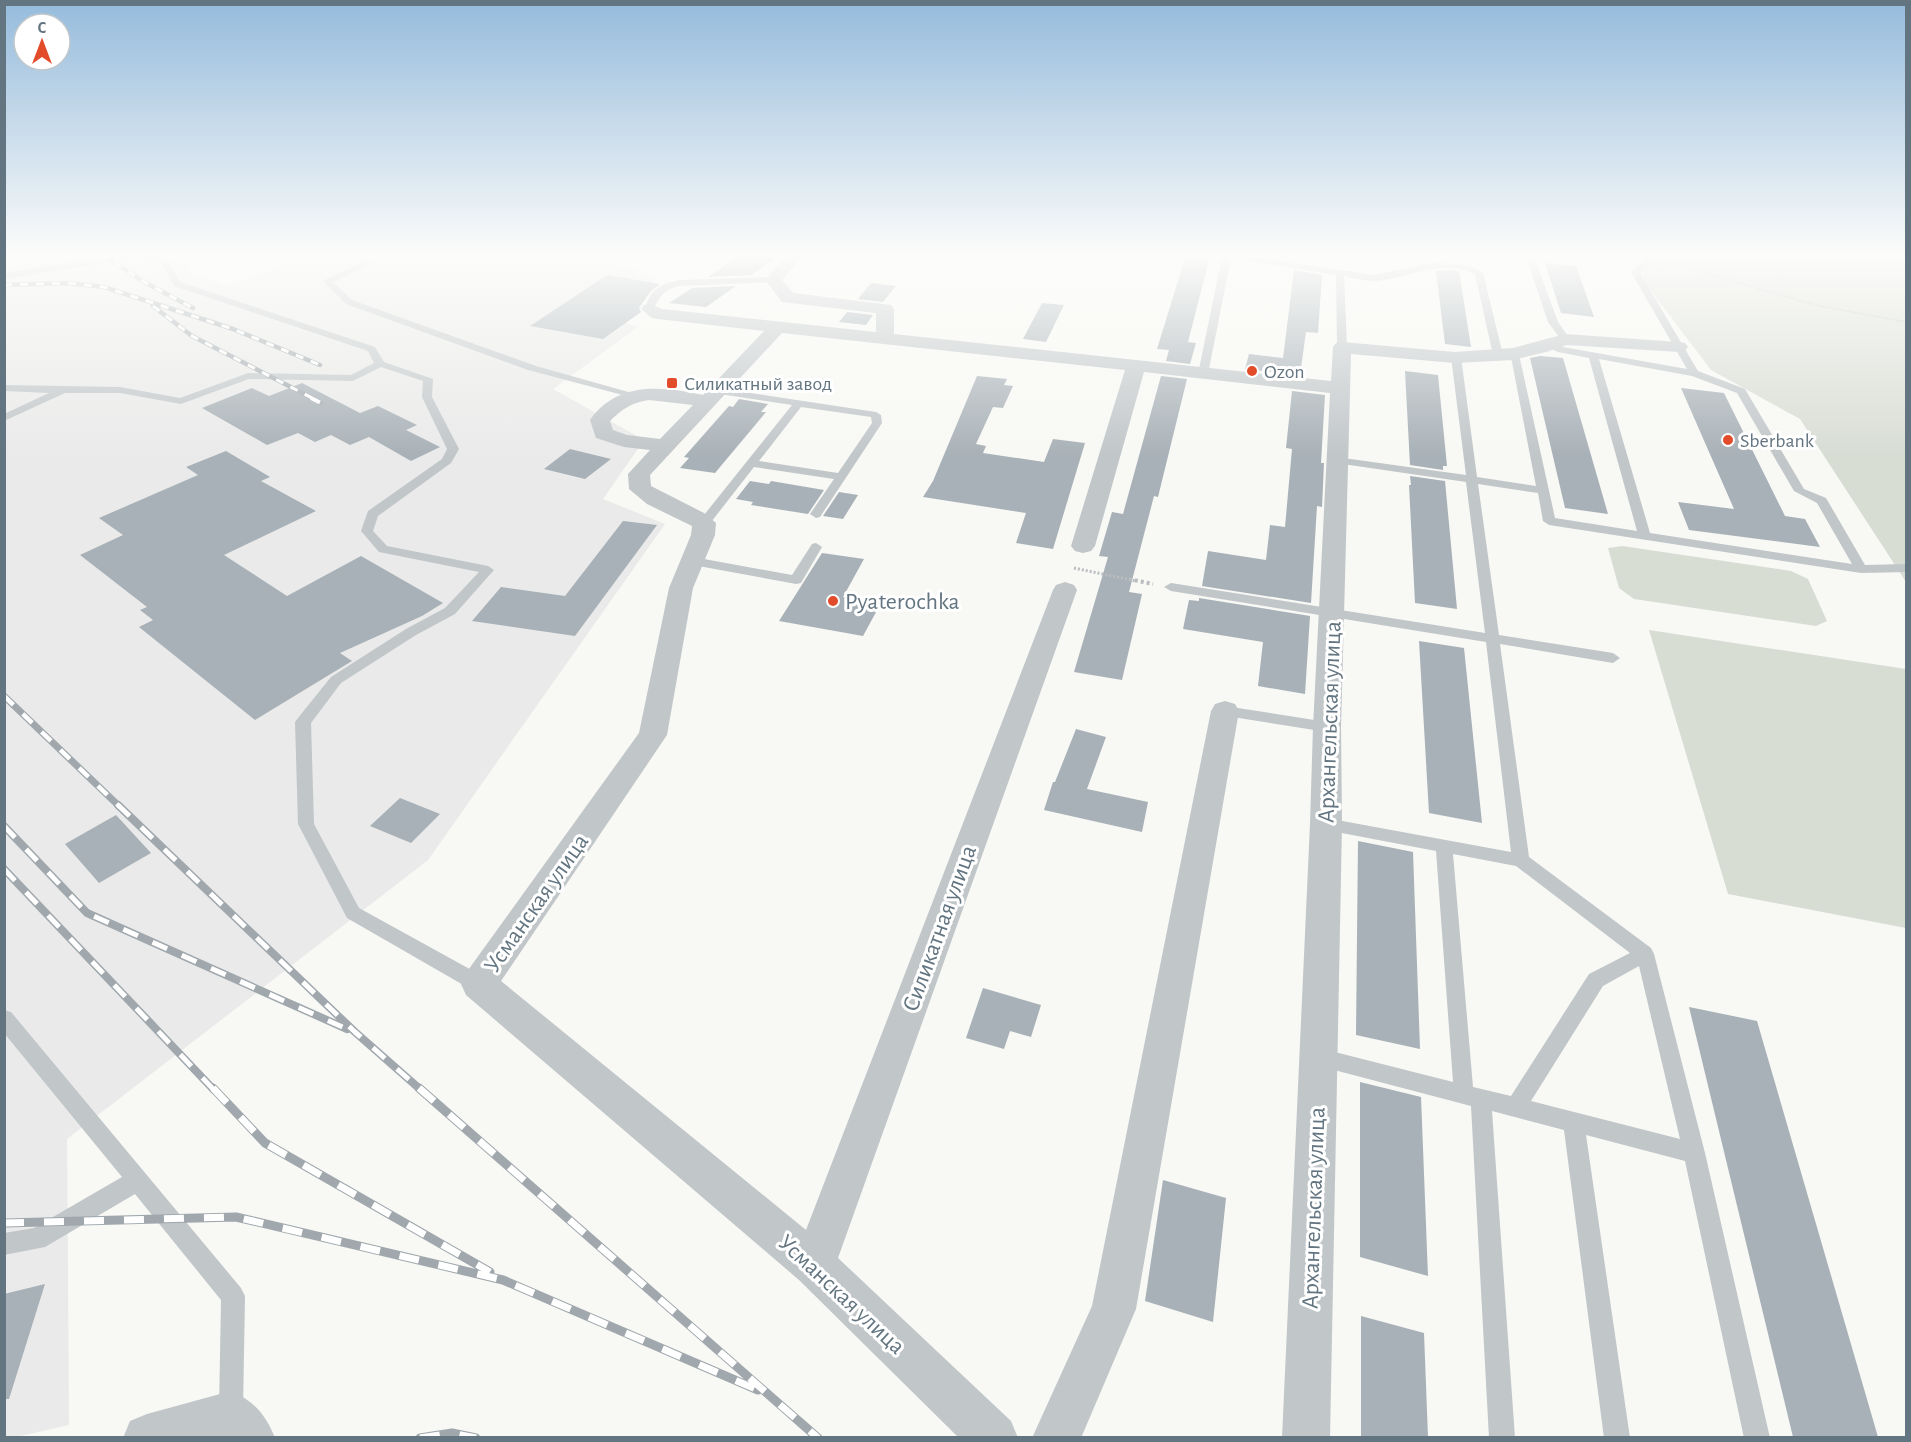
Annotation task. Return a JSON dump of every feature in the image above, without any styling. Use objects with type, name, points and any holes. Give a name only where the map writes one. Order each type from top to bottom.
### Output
[{"type":"street","points":[[720,321],[1339,388]]},
{"type":"street","points":[[885,321],[885,340]]},
{"type":"street","points":[[704,523],[686,510],[654,500],[640,489],[639,474],[777,328]]},
{"type":"street","points":[[1342,346],[1456,357],[1506,353],[1558,342],[1679,347]]},
{"type":"street","name":"Архангельская улица","points":[[1306,1437],[1326,824],[1327,728],[1342,346]]},
{"type":"street","points":[[1083,546],[1136,366]]},
{"type":"street","points":[[666,446],[624,441],[603,434],[600,420],[610,408],[634,395],[671,394],[712,397]]},
{"type":"street","name":"Усманская улица","points":[[704,523],[703,535],[681,588],[653,735],[479,984],[814,1265],[994,1437]]},
{"type":"street","name":"Силикатная улица","points":[[814,1265],[1065,590]]},
{"type":"street","points":[[1056,1437],[1114,1309],[1225,711]]},
{"type":"street","points":[[147,1437],[241,1426]]},
{"type":"lane","points":[[289,321],[372,349],[380,364],[428,379],[427,397],[453,449],[447,461],[372,514],[367,531],[383,549],[488,570],[450,611],[336,680],[303,722],[306,824],[353,914],[479,984]]},
{"type":"lane","points":[[404,321],[532,368],[634,395]]},
{"type":"lane","points":[[1203,374],[1212,321]]},
{"type":"lane","points":[[1341,321],[1342,346]]},
{"type":"lane","points":[[1495,321],[1543,490],[1549,521],[1861,569],[1906,568]]},
{"type":"lane","points":[[1552,321],[1558,342],[1593,356],[1694,373],[1740,391],[1800,491],[1822,501],[1861,569]]},
{"type":"lane","points":[[1664,321],[1694,373]]},
{"type":"lane","points":[[1593,356],[1644,534]]},
{"type":"lane","points":[[1456,357],[1521,860]]},
{"type":"lane","points":[[4,388],[120,390],[181,400],[248,376],[353,378],[380,364]]},
{"type":"lane","points":[[4,418],[63,390]]},
{"type":"lane","points":[[712,397],[799,403],[876,415],[877,423],[816,514]]},
{"type":"lane","points":[[704,523],[799,403]]},
{"type":"lane","points":[[1336,460],[1543,490]]},
{"type":"lane","points":[[751,463],[841,477]]},
{"type":"lane","points":[[693,561],[796,580],[816,547]]},
{"type":"lane","points":[[1171,587],[1613,658]]},
{"type":"lane","points":[[1225,711],[1327,728]]},
{"type":"lane","points":[[1326,824],[1521,860],[1645,954],[1694,1153],[1757,1437]]},
{"type":"lane","points":[[1444,846],[1472,1097],[1502,1437]]},
{"type":"lane","points":[[1515,1109],[1596,980],[1645,954]]},
{"type":"lane","points":[[4,1018],[233,1296],[241,1426]]},
{"type":"lane","points":[[1318,1057],[1694,1153]]},
{"type":"lane","points":[[1574,1124],[1617,1437]]},
{"type":"lane","points":[[4,1244],[37,1239],[138,1180]]},
{"type":"path","points":[[1065,590],[1074,568],[1171,587]]},
{"type":"shaded area","points":[[5,321],[619,321],[638,327],[553,389],[644,440],[603,499],[665,524],[428,860],[67,1139],[69,1425],[5,1438]]},
{"type":"shaded area","points":[[1674,321],[1906,321],[1906,582],[1800,419],[1711,370]]},
{"type":"shaded area","points":[[1622,546],[1791,571],[1808,579],[1827,621],[1816,626],[1634,599],[1619,588],[1608,548]]},
{"type":"shaded area","points":[[1649,630],[1906,669],[1906,928],[1728,894]]},
{"type":"building","points":[[537,321],[628,321],[603,339],[530,326]]},
{"type":"building","points":[[840,321],[869,321],[866,325]]},
{"type":"building","points":[[1032,321],[1056,321],[1046,342],[1023,339]]},
{"type":"building","points":[[1166,321],[1193,321],[1188,342],[1196,343],[1190,364],[1166,361],[1169,350],[1157,349]]},
{"type":"building","points":[[1288,321],[1319,321],[1318,333],[1306,332],[1300,375],[1245,369],[1249,354],[1283,358]]},
{"type":"building","points":[[1442,321],[1467,321],[1471,347],[1445,344]]},
{"type":"building","points":[[1540,356],[1563,358],[1608,514],[1565,508],[1530,358]]},
{"type":"building","points":[[1405,371],[1438,375],[1447,466],[1443,466],[1443,470],[1410,465]]},
{"type":"building","points":[[977,376],[1007,379],[1004,385],[1013,386],[1003,408],[993,407],[976,444],[986,446],[983,453],[1044,462],[1053,439],[1085,443],[1053,549],[1016,543],[1026,513],[923,497],[933,481]]},
{"type":"building","points":[[1161,376],[1187,379],[1158,497],[1154,496],[1129,592],[1142,594],[1122,680],[1074,672],[1108,557],[1099,556],[1112,512],[1123,514]]},
{"type":"building","points":[[302,383],[360,413],[378,406],[417,425],[406,430],[440,447],[411,461],[369,437],[350,445],[331,435],[315,442],[298,433],[267,445],[202,408],[252,388],[269,396]]},
{"type":"building","points":[[1681,388],[1724,393],[1785,516],[1805,519],[1820,547],[1689,530],[1678,502],[1734,509]]},
{"type":"building","points":[[1292,391],[1325,395],[1321,463],[1324,463],[1322,507],[1317,506],[1311,603],[1202,586],[1208,551],[1266,560],[1270,525],[1285,527],[1292,449],[1286,448]]},
{"type":"building","points":[[739,399],[768,404],[761,412],[766,412],[715,473],[680,468],[689,458],[684,457],[729,406],[733,407]]},
{"type":"building","points":[[570,449],[611,459],[585,479],[544,469]]},
{"type":"building","points":[[226,451],[270,477],[261,481],[316,511],[224,555],[287,596],[361,556],[443,603],[422,616],[340,653],[352,661],[255,720],[139,627],[153,620],[140,610],[147,607],[80,555],[123,535],[99,518],[198,475],[186,467]]},
{"type":"building","points":[[1410,476],[1445,481],[1457,609],[1415,603]]},
{"type":"building","points":[[750,481],[769,484],[771,481],[824,490],[808,514],[751,505],[753,502],[736,499]]},
{"type":"building","points":[[839,492],[858,495],[843,519],[823,516]]},
{"type":"building","points":[[623,521],[657,525],[575,636],[472,621],[501,587],[565,596]]},
{"type":"building","points":[[822,553],[864,559],[843,597],[881,603],[863,636],[779,621]]},
{"type":"building","points":[[1199,598],[1310,616],[1305,694],[1258,686],[1263,642],[1183,629],[1189,600],[1199,601]]},
{"type":"building","points":[[1419,641],[1464,648],[1482,823],[1429,813]]},
{"type":"building","points":[[1076,729],[1106,737],[1087,789],[1148,802],[1142,832],[1044,810],[1053,782],[1055,782]]},
{"type":"building","points":[[400,798],[440,814],[411,843],[370,826]]},
{"type":"building","points":[[116,815],[151,853],[99,883],[65,844]]},
{"type":"building","points":[[1358,841],[1413,852],[1420,1049],[1356,1035]]},
{"type":"building","points":[[983,988],[1041,1005],[1031,1037],[1010,1031],[1004,1049],[966,1038]]},
{"type":"building","points":[[1689,1007],[1757,1021],[1878,1437],[1793,1437]]},
{"type":"building","points":[[1360,1082],[1421,1097],[1428,1276],[1360,1257]]},
{"type":"building","points":[[1163,1180],[1226,1198],[1213,1322],[1145,1301]]},
{"type":"building","points":[[45,1284],[9,1399],[4,1399],[4,1294]]},
{"type":"building","points":[[1361,1316],[1424,1333],[1428,1437],[1361,1437]]},
{"type":"railway","points":[[173,321],[192,336],[314,399]]},
{"type":"railway","points":[[209,321],[320,365]]},
{"type":"railway","points":[[311,398],[321,403]]},
{"type":"railway","points":[[4,696],[120,807]]},
{"type":"railway","points":[[118,805],[355,1032],[421,1090]]},
{"type":"railway","points":[[4,826],[87,913],[347,1029]]},
{"type":"railway","points":[[4,869],[214,1090]]},
{"type":"railway","points":[[213,1088],[265,1143],[490,1272]]},
{"type":"railway","points":[[419,1088],[818,1438]]},
{"type":"railway","points":[[4,1223],[236,1217],[503,1280],[758,1390]]},
{"type":"railway","points":[[420,1438],[452,1433],[476,1438]]},
{"type":"place","name":"Ozon","points":[[1252,371]]},
{"type":"place","name":"Силикатный завод","points":[[672,383]]},
{"type":"place","name":"Sberbank","points":[[1728,440]]},
{"type":"place","name":"Pyaterochka","points":[[833,601]]}]
